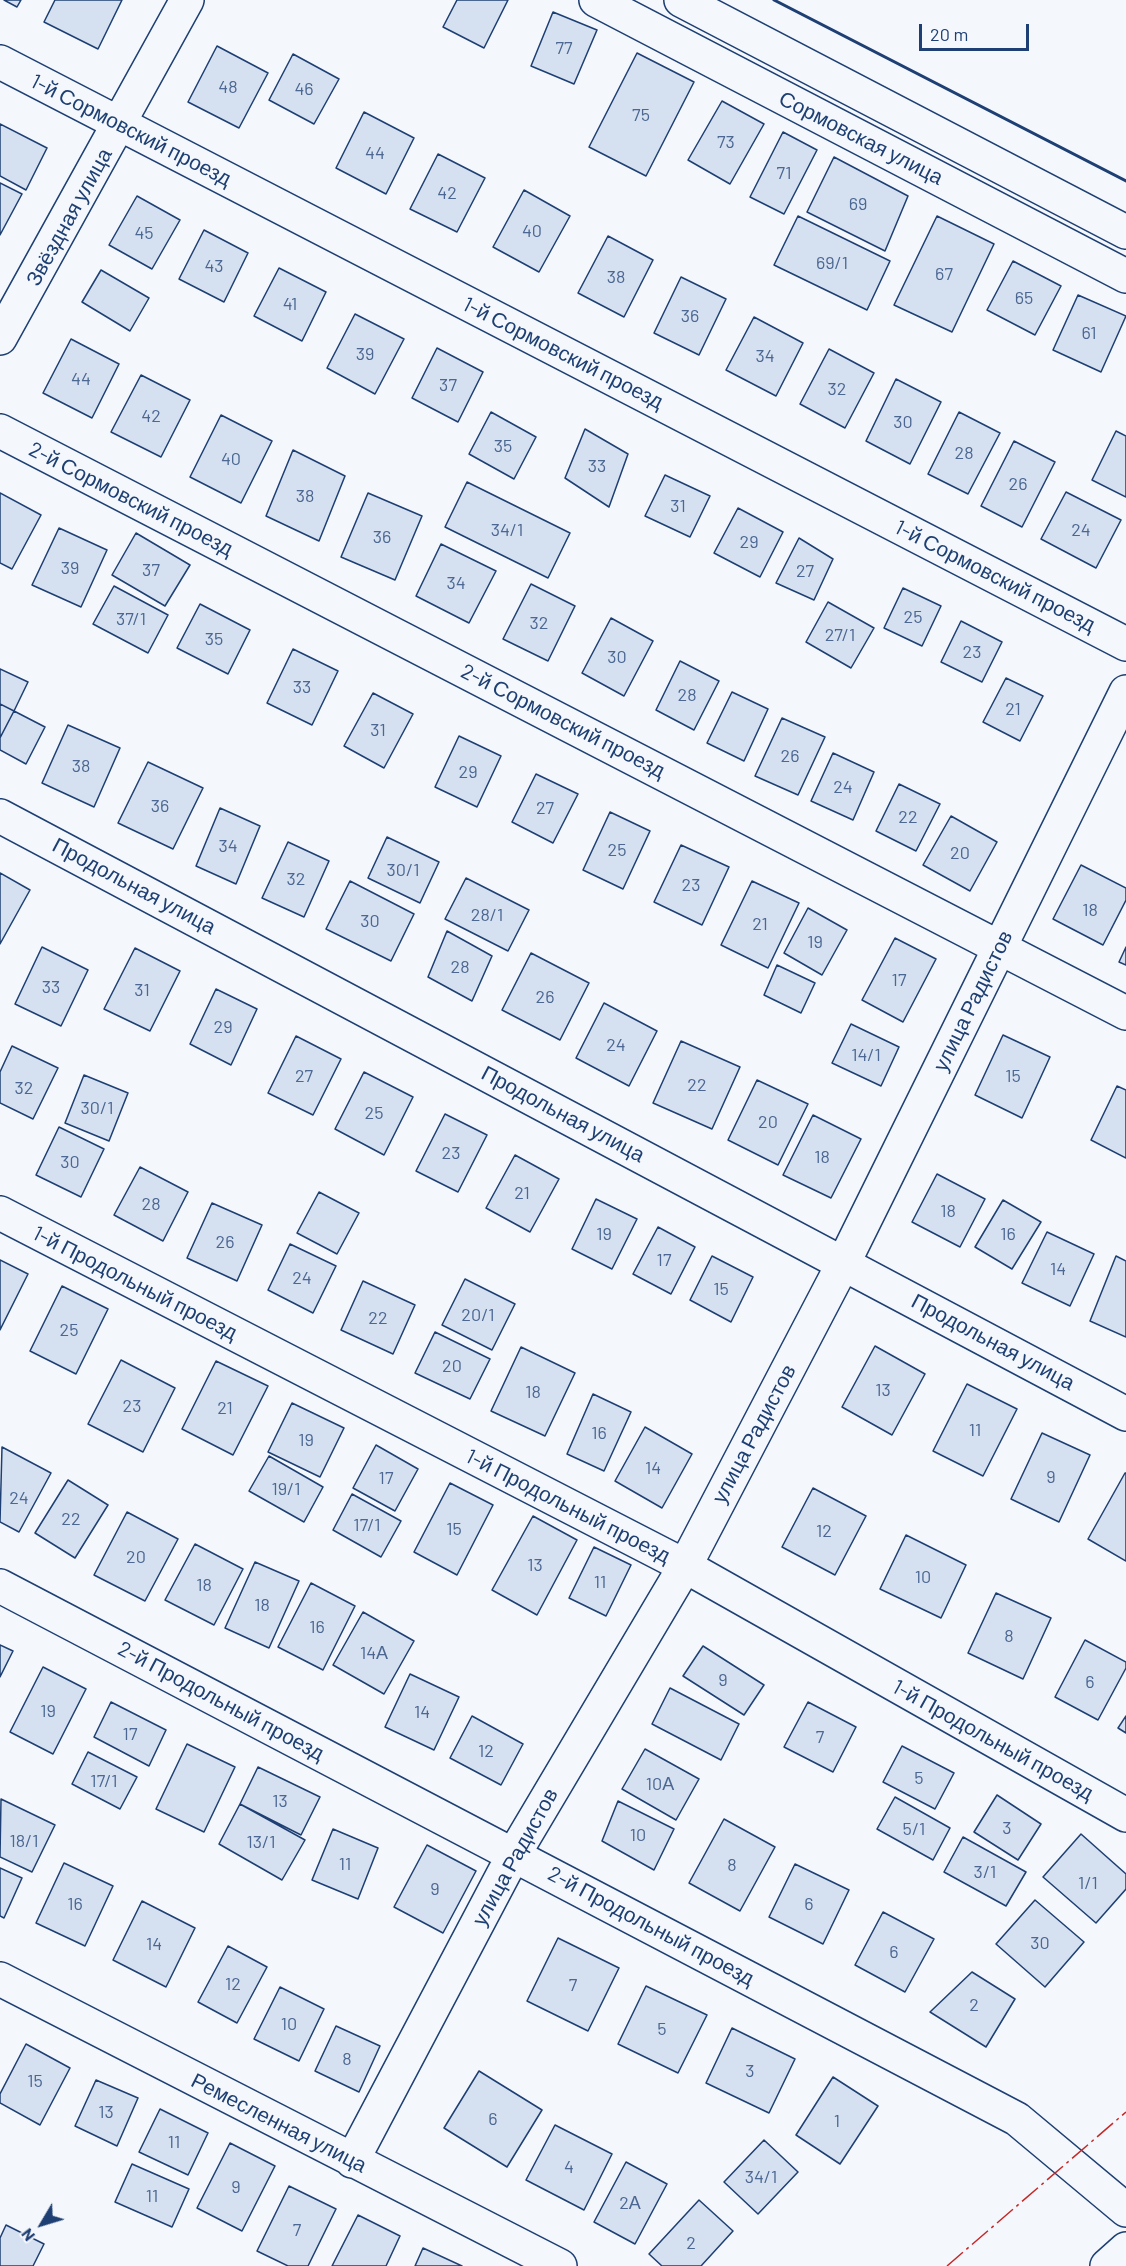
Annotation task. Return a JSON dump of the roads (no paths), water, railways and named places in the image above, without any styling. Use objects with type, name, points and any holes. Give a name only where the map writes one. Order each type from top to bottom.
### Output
[{"type":"street","name":"Звёздная улица","points":[[0,338],[120,125],[187,0]]},
{"type":"street","name":"Сормовская улица","points":[[596,0],[1126,276]]},
{"type":"street","name":"Сормовская улица","points":[[681,0],[1126,232]]},
{"type":"street","name":"1-й Сормовский проезд","points":[[0,62],[1126,644]]},
{"type":"street","name":"2-й Сормовский проезд","points":[[0,431],[1126,1012]]},
{"type":"street","name":"улица Радистов","points":[[352,2161],[514,1854],[685,1566],[844,1262],[1126,692]]},
{"type":"street","name":"Продольная улица","points":[[0,816],[844,1262],[1126,1414]]},
{"type":"street","name":"1-й Продольный проезд","points":[[0,1214],[685,1566],[1126,1815]]},
{"type":"street","name":"2-й Продольный проезд","points":[[0,1586],[1017,2119],[1126,2210]]},
{"type":"street","name":"Ремесленная улица","points":[[0,1979],[560,2266]]},
{"type":"street","points":[[1107,2266],[1126,2249]]}]
